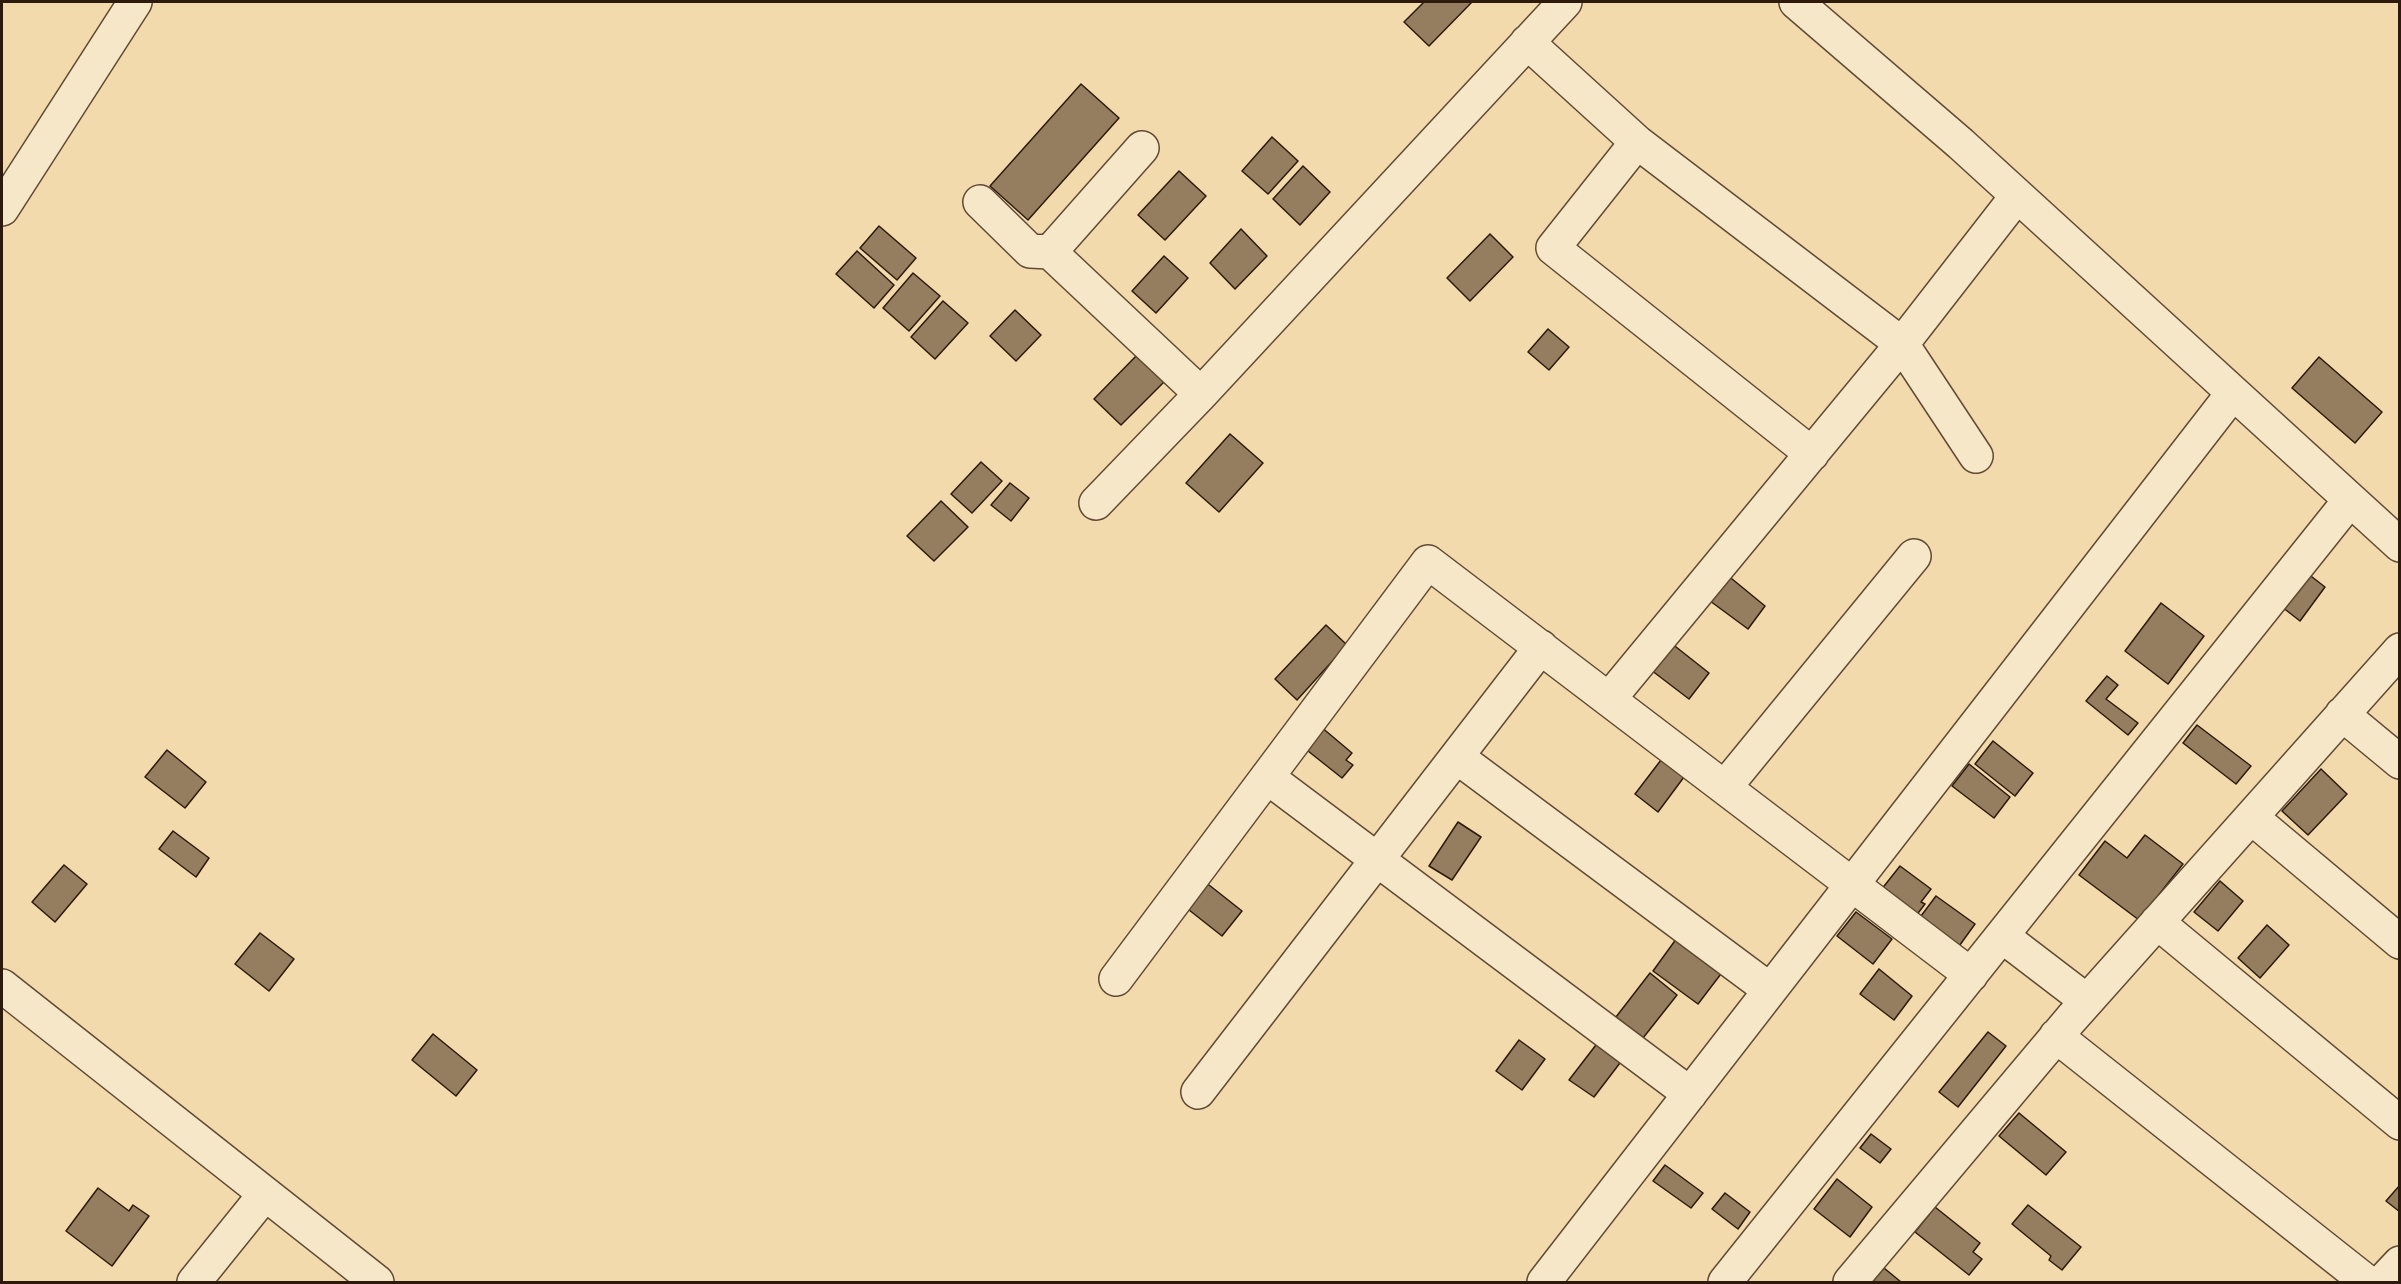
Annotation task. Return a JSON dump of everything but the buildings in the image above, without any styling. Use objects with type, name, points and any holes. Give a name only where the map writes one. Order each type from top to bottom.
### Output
[{"type":"street","points":[[2,209],[135,2]]},
{"type":"street","points":[[1796,2],[1961,144],[2400,545]]},
{"type":"street","points":[[1096,503],[1201,394],[1561,3]]},
{"type":"street","points":[[1527,42],[1637,142],[1902,344],[1976,456]]},
{"type":"street","points":[[1637,142],[1552,248],[1812,454]]},
{"type":"street","points":[[1050,252],[1142,148]]},
{"type":"street","points":[[1609,699],[1902,344],[2017,196]]},
{"type":"street","points":[[980,202],[1030,251],[1050,252],[1201,394]]},
{"type":"street","points":[[1544,1282],[2232,393]]},
{"type":"street","points":[[1725,1282],[2350,500]]},
{"type":"street","points":[[1725,787],[1914,556]]},
{"type":"street","points":[[1116,979],[1428,562],[1971,975]]},
{"type":"street","points":[[1198,1092],[1541,647]]},
{"type":"street","points":[[1850,1282],[2087,1000],[2400,650]]},
{"type":"street","points":[[2342,714],[2400,762]]},
{"type":"street","points":[[1457,757],[1770,990]]},
{"type":"street","points":[[1267,777],[1690,1094]]},
{"type":"street","points":[[2250,817],[2400,942]]},
{"type":"street","points":[[2157,922],[2400,1123]]},
{"type":"street","points":[[2002,936],[2087,1000]]},
{"type":"street","points":[[2,986],[377,1282]]},
{"type":"street","points":[[2056,1036],[2367,1282]]},
{"type":"street","points":[[194,1282],[265,1194]]},
{"type":"street","points":[[2382,1282],[2400,1263]]}]
